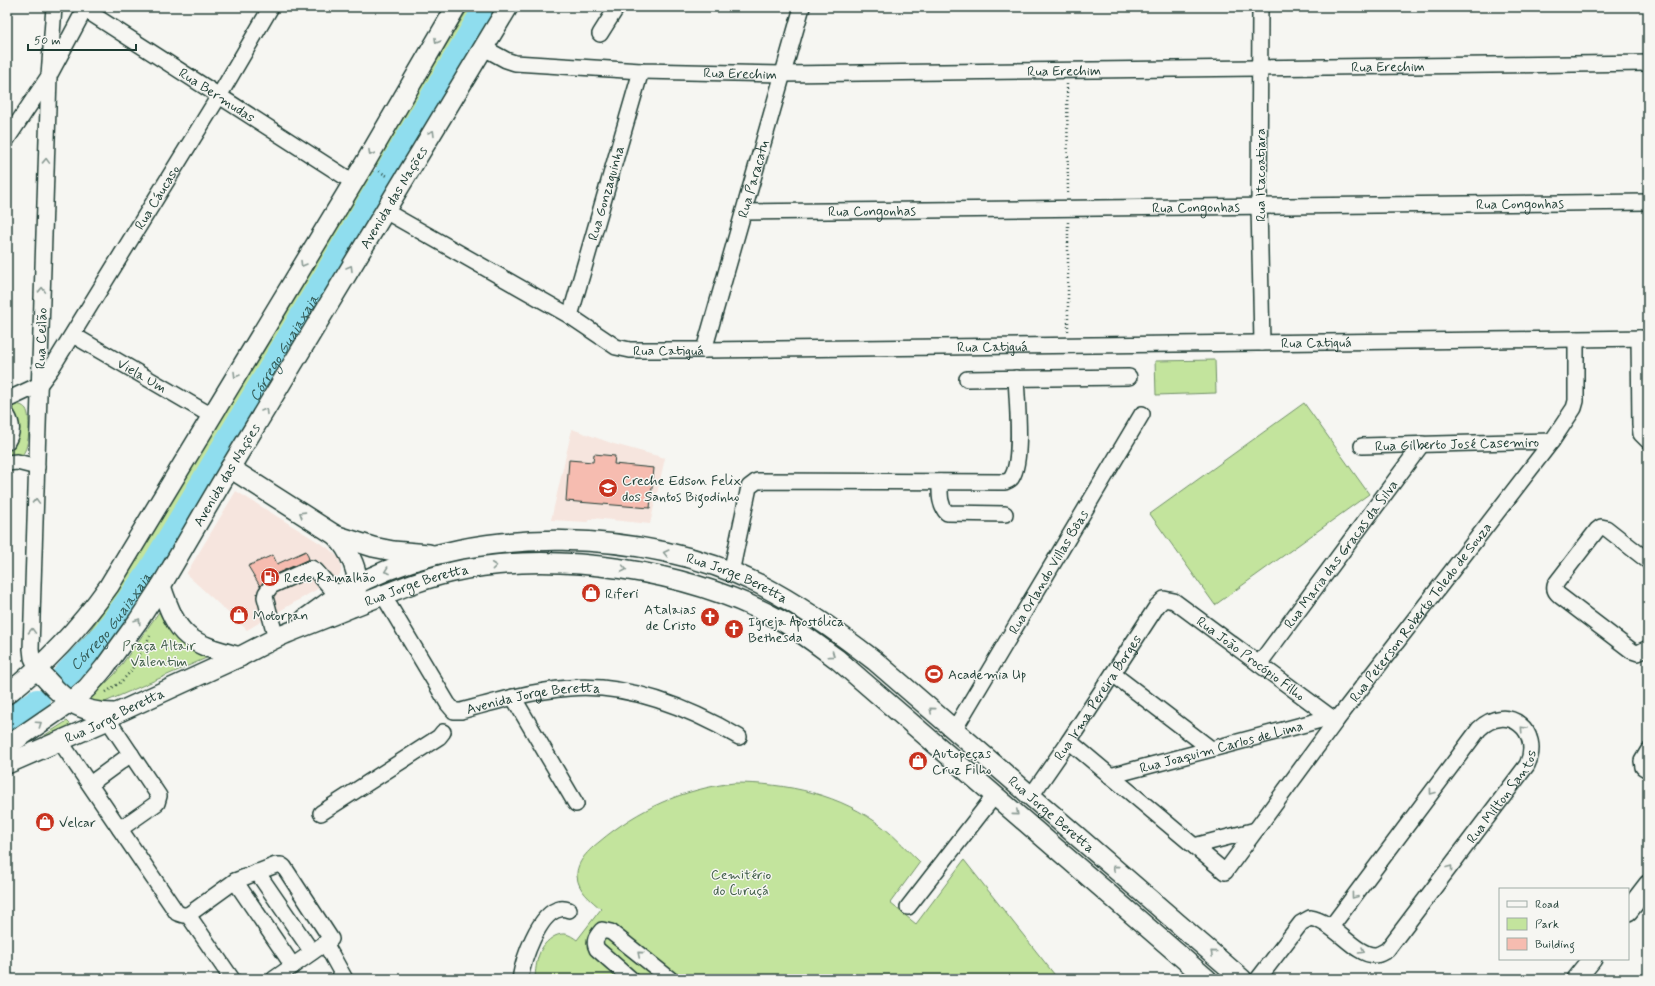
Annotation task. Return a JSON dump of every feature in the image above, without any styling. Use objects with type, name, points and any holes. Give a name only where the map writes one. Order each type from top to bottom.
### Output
[{"type":"main road","points":[[7,694],[60,647],[105,592],[353,182],[456,7]]},
{"type":"main road","name":"Avenida das Nações","points":[[7,746],[70,702],[87,688],[104,668],[161,586],[230,468],[508,7]]},
{"type":"main road","points":[[230,468],[335,534],[373,547],[393,551],[438,555]]},
{"type":"main road","points":[[281,636],[354,597],[357,584],[354,567],[350,556],[335,534]]},
{"type":"main road","name":"Rua Jorge Beretta","points":[[281,636],[337,595],[388,570],[438,555],[509,542],[545,540],[618,544],[654,550],[689,559],[731,573],[758,584],[791,602],[842,635],[875,661],[1242,979]]},
{"type":"main road","name":"Rua Jorge Beretta","points":[[7,764],[60,741],[240,657],[281,636],[383,595],[430,578],[454,572],[511,564],[580,564],[614,567],[649,573],[716,592],[773,617],[809,639],[864,681],[1207,979]]},
{"type":"main road","points":[[161,586],[172,617],[183,632],[192,640],[204,647],[240,657]]},
{"type":"main road","points":[[37,669],[59,694],[70,702],[94,712],[112,716]]},
{"type":"main road","points":[[1629,910],[1648,885]]},
{"type":"main road","points":[[1576,979],[1591,960]]},
{"type":"street","name":"Rua Ceilão","points":[[37,669],[32,658],[31,649],[49,76],[54,7]]},
{"type":"street","name":"Rua Cáucaso","points":[[39,385],[73,335],[219,96],[271,7]]},
{"type":"street","points":[[600,34],[617,7]]},
{"type":"street","name":"Rua Paracatu","points":[[704,350],[802,7]]},
{"type":"street","name":"Rua Itacoatiara","points":[[1260,7],[1259,206],[1262,343]]},
{"type":"street","points":[[7,139],[49,76],[84,8]]},
{"type":"street","name":"Rua Bermudas","points":[[84,8],[353,182]]},
{"type":"street","name":"Rua Erechim","points":[[484,48],[506,60],[515,63],[640,71],[783,74],[1648,64]]},
{"type":"street","name":"Rua Gonzaguinha","points":[[570,316],[640,71]]},
{"type":"street","name":"Rua Congonhas","points":[[744,212],[1648,202]]},
{"type":"street","name":"Rua Catiguá","points":[[385,211],[570,316],[610,344],[623,350],[1643,338],[1640,426],[1641,434],[1648,441]]},
{"type":"street","name":"Viela Um","points":[[73,335],[212,416]]},
{"type":"street","name":"Rua Peterson Roberto Toledo de Souza","points":[[1194,846],[1225,872],[1334,719],[1552,441],[1574,408],[1576,401],[1576,339]]},
{"type":"street","points":[[967,379],[1129,377]]},
{"type":"street","points":[[731,573],[749,487],[753,483],[772,481],[1005,482],[1013,477],[1018,453],[1016,378]]},
{"type":"street","points":[[7,400],[39,385]]},
{"type":"street","name":"Rua Orlando Villas Bôas","points":[[954,730],[1142,414]]},
{"type":"street","points":[[7,415],[12,426],[10,437],[7,442]]},
{"type":"street","name":"Rua Gilberto José Casemiro","points":[[1362,446],[1552,441]]},
{"type":"street","name":"Rua Maria das Gracas da Silva","points":[[1259,664],[1422,444]]},
{"type":"street","points":[[7,463],[17,462],[37,467]]},
{"type":"street","points":[[940,482],[942,504],[947,513],[1006,514]]},
{"type":"street","points":[[1648,562],[1606,528],[1601,527],[1597,530],[1561,576],[1555,591],[1632,651],[1638,652],[1648,648]]},
{"type":"street","points":[[281,636],[265,597],[271,586],[311,568],[316,571],[337,595]]},
{"type":"street","name":"Avenida Jorge Beretta","points":[[383,595],[454,711],[461,711],[513,697],[570,688],[591,688],[631,693],[663,702],[697,715],[739,737]]},
{"type":"street","name":"Rua João Procópio Filho","points":[[1164,599],[1174,601],[1334,719]]},
{"type":"street","name":"Rua Irma Pereira Borges","points":[[1031,796],[1069,741],[1157,606],[1164,599]]},
{"type":"street","points":[[1113,674],[1211,749]]},
{"type":"street","points":[[513,697],[576,804]]},
{"type":"street","points":[[112,716],[131,754],[159,796],[157,803],[120,829]]},
{"type":"street","name":"Rua Milton Santos","points":[[1258,979],[1305,920],[1314,919],[1331,927],[1360,950],[1368,954],[1375,955],[1380,953],[1392,944],[1527,765],[1532,749],[1528,733],[1522,727],[1509,719],[1502,718],[1489,721],[1479,729],[1331,927]]},
{"type":"street","name":"Rua Joaquim Carlos de Lima","points":[[1110,776],[1211,749],[1334,719]]},
{"type":"street","points":[[321,813],[439,737],[443,732]]},
{"type":"street","points":[[60,741],[177,913],[188,915],[235,881],[276,865],[281,865],[284,868],[331,939],[274,979]]},
{"type":"street","points":[[1069,741],[1194,846],[1256,830]]},
{"type":"street","points":[[1648,751],[1642,761],[1643,766],[1648,770]]},
{"type":"street","points":[[90,784],[131,754]]},
{"type":"street","points":[[908,907],[995,795]]},
{"type":"street","points":[[257,872],[312,952]]},
{"type":"street","points":[[235,881],[293,966]]},
{"type":"street","points":[[520,979],[530,942],[540,926],[553,912],[560,909],[569,910]]},
{"type":"street","points":[[188,915],[232,979]]},
{"type":"street","points":[[631,979],[597,949],[594,944],[595,939],[602,930],[611,932],[670,979]]},
{"type":"street","points":[[325,943],[345,979]]},
{"type":"shaded area","name":"Creche Edson Felix dos Santos Bigodinho","points":[[572,429],[614,444],[665,458],[650,524],[593,518],[587,522],[551,520]]},
{"type":"shaded area","points":[[236,491],[328,548],[339,558],[341,565],[341,572],[338,577],[247,630],[186,574]]},
{"type":"green space","points":[[469,7],[481,7],[383,170],[374,165]]},
{"type":"green space","points":[[371,170],[380,176],[147,566],[102,629],[66,668],[65,658],[87,634],[118,591]]},
{"type":"green space","points":[[1215,360],[1216,393],[1156,395],[1155,361]]},
{"type":"green space","points":[[1304,403],[1369,494],[1215,605],[1150,514]]},
{"type":"green space","points":[[12,404],[20,405],[25,408],[29,419],[28,442],[26,448],[20,456],[8,456],[14,441],[7,407]]},
{"type":"green space","name":"Praça Altair Valentim","points":[[159,612],[175,636],[192,648],[211,656],[105,702],[98,703],[90,699],[115,674]]},
{"type":"green space","points":[[67,721],[74,728],[11,757]]},
{"type":"green space","name":"Cemitério do Curuçá","points":[[734,783],[774,785],[813,793],[850,807],[867,816],[884,828],[920,862],[890,903],[916,924],[964,860],[1058,979],[535,979],[537,960],[541,949],[545,944],[555,936],[561,934],[569,935],[577,940],[601,909],[582,891],[577,876],[577,871],[581,861],[591,849],[629,820],[662,802],[697,790]]},
{"type":"building","points":[[594,454],[615,456],[614,464],[654,468],[650,508],[566,501],[569,460],[593,462]]},
{"type":"building","name":"Rede Ramalhão","points":[[306,551],[309,559],[267,578],[260,586],[248,566],[273,555],[277,564]]},
{"type":"waterway","name":"Córrego Guaiaxaia","points":[[65,676],[106,633],[152,569],[487,7]]},
{"type":"waterway","name":"Córrego Guaiaxaia","points":[[7,722],[37,702]]},
{"type":"place","name":"Creche Edson Felix dos Santos Bigodinho","points":[[608,488]]},
{"type":"place","name":"Rede Ramalhão","points":[[270,577]]},
{"type":"place","name":"Riferi","points":[[591,593]]},
{"type":"place","name":"Motorpan","points":[[239,615]]},
{"type":"place","name":"Atalaias de Cristo","points":[[710,617]]},
{"type":"place","name":"Igreja Apostólica Bethesda","points":[[734,629]]},
{"type":"place","name":"Academia Up","points":[[934,674]]},
{"type":"place","name":"Autopeças Cruz Filho","points":[[918,761]]},
{"type":"place","name":"Velcar","points":[[45,822]]}]
